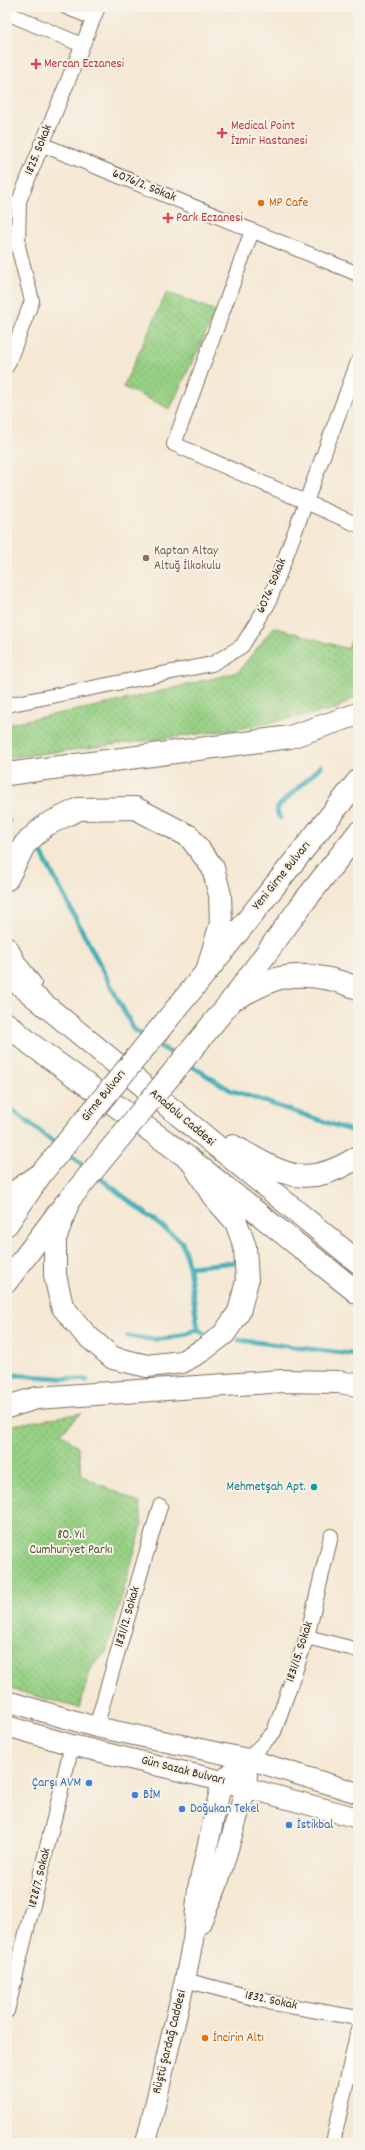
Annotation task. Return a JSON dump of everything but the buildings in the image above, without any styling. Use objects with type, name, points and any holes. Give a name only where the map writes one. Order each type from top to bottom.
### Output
[{"type":"main road","points":[[7,774],[290,737],[358,714]]},
{"type":"main road","name":"Yeni Girne Bulvarı","points":[[207,971],[358,782]]},
{"type":"main road","points":[[7,879],[25,844],[46,825],[79,809],[135,808],[189,836],[213,868],[220,895],[221,923],[207,971]]},
{"type":"main road","points":[[7,1281],[69,1200],[232,1000],[303,903],[358,833]]},
{"type":"main road","points":[[7,949],[25,978],[50,1002],[65,1021]]},
{"type":"main road","name":"Girne Bulvarı","points":[[7,1224],[40,1174],[207,971]]},
{"type":"main road","name":"Anadolu Caddesi","points":[[7,974],[358,1262]]},
{"type":"main road","points":[[232,1000],[279,978],[300,976],[329,978],[358,988]]},
{"type":"main road","name":"Anadolu Caddesi","points":[[7,1024],[32,1045],[191,1160],[358,1293]]},
{"type":"main road","points":[[7,1029],[32,1045]]},
{"type":"main road","points":[[207,1139],[230,1144],[269,1167],[293,1176],[316,1176],[341,1168],[358,1157]]},
{"type":"main road","points":[[69,1200],[55,1240],[55,1275],[62,1306],[85,1334],[113,1358],[147,1366],[182,1362],[203,1350],[224,1334],[239,1312],[247,1281],[245,1247],[236,1222],[213,1196],[191,1160]]},
{"type":"main road","points":[[7,1197],[40,1174]]},
{"type":"main road","points":[[7,1407],[37,1398],[283,1381],[338,1382],[358,1385]]},
{"type":"main road","name":"Gün Sazak Bulvarı","points":[[7,1702],[96,1727],[248,1759],[358,1793]]},
{"type":"main road","name":"Gün Sazak Bulvarı","points":[[7,1726],[72,1745],[222,1781],[358,1818]]},
{"type":"main road","points":[[222,1781],[248,1759]]},
{"type":"main road","name":"Rüştü Şardağ Caddesi","points":[[193,1940],[217,1886],[246,1788],[248,1759]]},
{"type":"main road","name":"Rüştü Şardağ Caddesi","points":[[146,2143],[185,1980],[193,1940],[198,1889],[222,1781]]},
{"type":"street","points":[[66,7],[95,12]]},
{"type":"street","name":"1825. Sokak","points":[[7,366],[32,301],[18,246],[18,201],[95,12]]},
{"type":"street","points":[[7,13],[82,46]]},
{"type":"street","name":"6076/2. Sokak","points":[[41,144],[358,274]]},
{"type":"street","points":[[252,231],[174,444],[358,525]]},
{"type":"street","name":"6076. Sokak","points":[[7,705],[212,664],[242,646],[268,604],[358,362]]},
{"type":"street","name":"1831/12. Sokak","points":[[96,1727],[160,1506]]},
{"type":"street","name":"1831/15. Sokak","points":[[248,1759],[274,1732],[306,1637],[331,1536]]},
{"type":"street","points":[[306,1637],[358,1650]]},
{"type":"street","name":"1828/7. Sokak","points":[[7,2011],[72,1745]]},
{"type":"street","name":"1832. Sokak","points":[[185,1980],[273,2003],[358,2018]]},
{"type":"street","points":[[333,2143],[358,2030]]},
{"type":"green space","points":[[167,292],[216,311],[170,409],[123,387]]},
{"type":"green space","points":[[358,624],[358,695],[336,709],[238,729],[7,758],[7,724],[117,702],[238,672],[274,627],[348,649]]},
{"type":"green space","name":"80. Yıl Cumhuriyet Parkı","points":[[82,1413],[61,1433],[78,1447],[82,1476],[140,1503],[142,1526],[106,1652],[91,1668],[79,1708],[7,1688],[7,1426]]},
{"type":"waterway","points":[[280,818],[277,812],[278,807],[321,766]]},
{"type":"waterway","points":[[42,854],[134,1030],[147,1037]]},
{"type":"waterway","points":[[155,1043],[179,1058]]},
{"type":"waterway","points":[[187,1063],[230,1090],[358,1133]]},
{"type":"waterway","points":[[7,1111],[14,1111],[58,1146]]},
{"type":"waterway","points":[[66,1152],[88,1169]]},
{"type":"waterway","points":[[96,1175],[182,1242],[189,1267],[198,1329],[203,1333]]},
{"type":"waterway","points":[[189,1267],[235,1262]]},
{"type":"waterway","points":[[128,1336],[147,1339],[163,1339],[180,1336],[198,1329]]},
{"type":"waterway","points":[[239,1340],[358,1355]]},
{"type":"waterway","points":[[7,1376],[16,1375],[87,1380]]},
{"type":"place","name":"Mercan Eczanesi","points":[[36,64]]},
{"type":"place","name":"Medical Point İzmir Hastanesi","points":[[222,133]]},
{"type":"place","name":"MP Cafe","points":[[261,203]]},
{"type":"place","name":"Park Eczanesi","points":[[168,218]]},
{"type":"place","name":"Kaptan Altay Altuğ İlkokulu","points":[[146,558]]},
{"type":"place","name":"Mehmetşah Apt.","points":[[314,1487]]},
{"type":"place","name":"Çarşı AVM","points":[[89,1783]]},
{"type":"place","name":"BİM","points":[[135,1795]]},
{"type":"place","name":"Doğukan Tekel","points":[[182,1809]]},
{"type":"place","name":"İstikbal","points":[[289,1825]]},
{"type":"place","name":"İncirin Altı","points":[[205,2038]]}]
